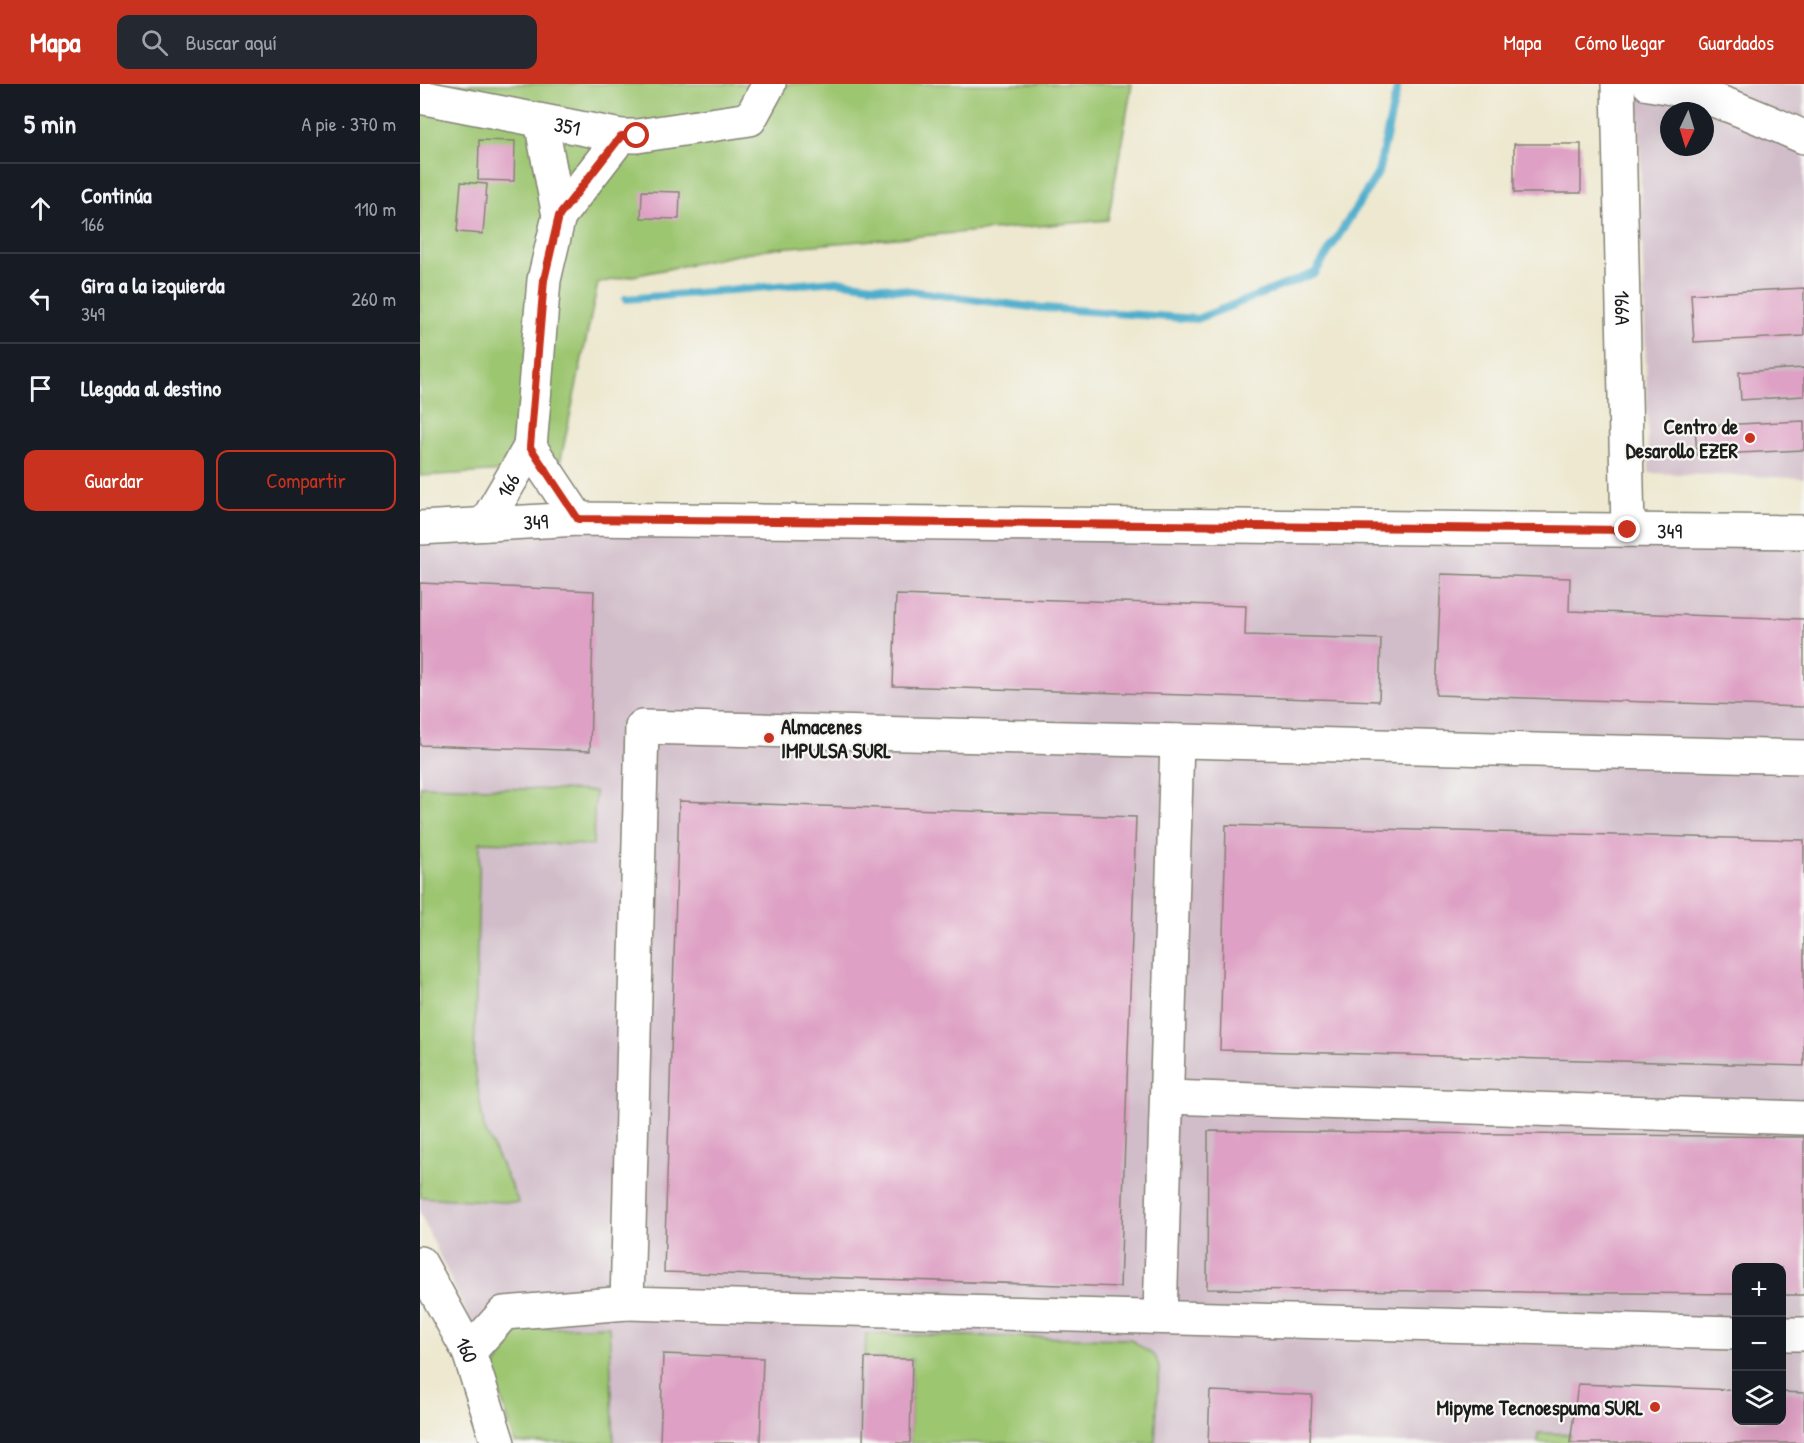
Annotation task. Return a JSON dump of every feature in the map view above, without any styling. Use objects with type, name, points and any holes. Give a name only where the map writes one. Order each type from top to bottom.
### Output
[{"type":"street","name":"351","points":[[420,97],[621,136],[637,136],[750,119],[769,84]]},
{"type":"street","name":"166A","points":[[1618,84],[1628,530]]},
{"type":"street","points":[[1649,84],[1677,88],[1726,103],[1804,137]]},
{"type":"street","points":[[542,121],[559,216]]},
{"type":"street","name":"166","points":[[485,524],[530,447],[544,280],[559,216],[621,136]]},
{"type":"street","name":"166","points":[[530,447],[578,519]]},
{"type":"street","name":"349","points":[[420,528],[578,519],[1804,532]]},
{"type":"street","points":[[627,1303],[642,727],[1804,757]]},
{"type":"street","points":[[1160,1317],[1177,741]]},
{"type":"street","points":[[1167,1097],[1804,1118]]},
{"type":"street","name":"160","points":[[420,1263],[469,1353],[498,1443]]},
{"type":"street","points":[[469,1353],[504,1313],[627,1303],[1732,1333]]},
{"type":"street","points":[[1786,1334],[1804,1334]]},
{"type":"shaded area","points":[[1638,84],[1804,84],[1804,478],[1649,473]]},
{"type":"shaded area","points":[[420,528],[1804,542],[1804,1443],[515,1443],[493,1371],[420,1213]]},
{"type":"green space","points":[[420,84],[1132,84],[1108,220],[767,249],[598,283],[559,468],[420,476]]},
{"type":"green space","points":[[420,786],[595,791],[593,845],[480,842],[474,1064],[484,1128],[519,1203],[420,1197]]},
{"type":"green space","points":[[609,1326],[614,1443],[515,1443],[493,1371],[519,1329]]},
{"type":"green space","points":[[866,1334],[1130,1339],[1156,1357],[1159,1368],[1155,1443],[910,1443],[912,1359],[865,1358]]},
{"type":"green space","points":[[1538,1433],[1570,1434],[1570,1443],[1538,1443]]},
{"type":"building","points":[[479,140],[515,141],[514,181],[478,180]]},
{"type":"building","points":[[1514,144],[1581,144],[1581,193],[1514,193]]},
{"type":"building","points":[[461,182],[487,184],[483,234],[457,232]]},
{"type":"building","points":[[642,191],[680,192],[679,219],[641,218]]},
{"type":"building","points":[[1804,288],[1804,336],[1694,342],[1691,294]]},
{"type":"building","points":[[1804,368],[1804,396],[1741,400],[1739,372]]},
{"type":"building","name":"Centro de Desarollo EZER","points":[[1804,421],[1804,450],[1697,455],[1695,426]]},
{"type":"building","points":[[1441,574],[1570,578],[1569,611],[1804,619],[1804,707],[1436,695]]},
{"type":"building","points":[[420,583],[594,591],[590,751],[420,745]]},
{"type":"building","points":[[896,595],[1246,606],[1245,635],[1381,639],[1379,701],[893,686]]},
{"type":"building","points":[[679,801],[1136,817],[1120,1287],[664,1272]]},
{"type":"building","points":[[1226,825],[1804,840],[1804,1066],[1220,1050]]},
{"type":"building","points":[[1208,1131],[1804,1137],[1804,1295],[1786,1295],[1786,1263],[1732,1263],[1732,1294],[1207,1289]]},
{"type":"building","points":[[663,1354],[763,1358],[760,1443],[660,1443]]},
{"type":"building","points":[[865,1358],[912,1359],[910,1443],[863,1443]]},
{"type":"building","name":"Mipyme Tecnoespuma SURL","points":[[1578,1384],[1732,1390],[1732,1425],[1786,1425],[1786,1392],[1804,1393],[1804,1443],[1570,1443]]},
{"type":"building","points":[[1210,1391],[1312,1395],[1310,1443],[1208,1443]]},
{"type":"waterway","points":[[626,299],[836,281],[1030,307],[1197,319],[1315,273],[1378,173],[1398,84]]},
{"type":"place","name":"Centro de Desarollo EZER","points":[[1750,438]]},
{"type":"place","name":"Almacenes IMPULSA SURL","points":[[769,738]]},
{"type":"place","name":"Mipyme Tecnoespuma SURL","points":[[1655,1407]]},
{"type":"route","points":[[637,136],[621,136],[586,178],[559,216],[544,280],[530,447],[578,519],[1628,530]]}]
